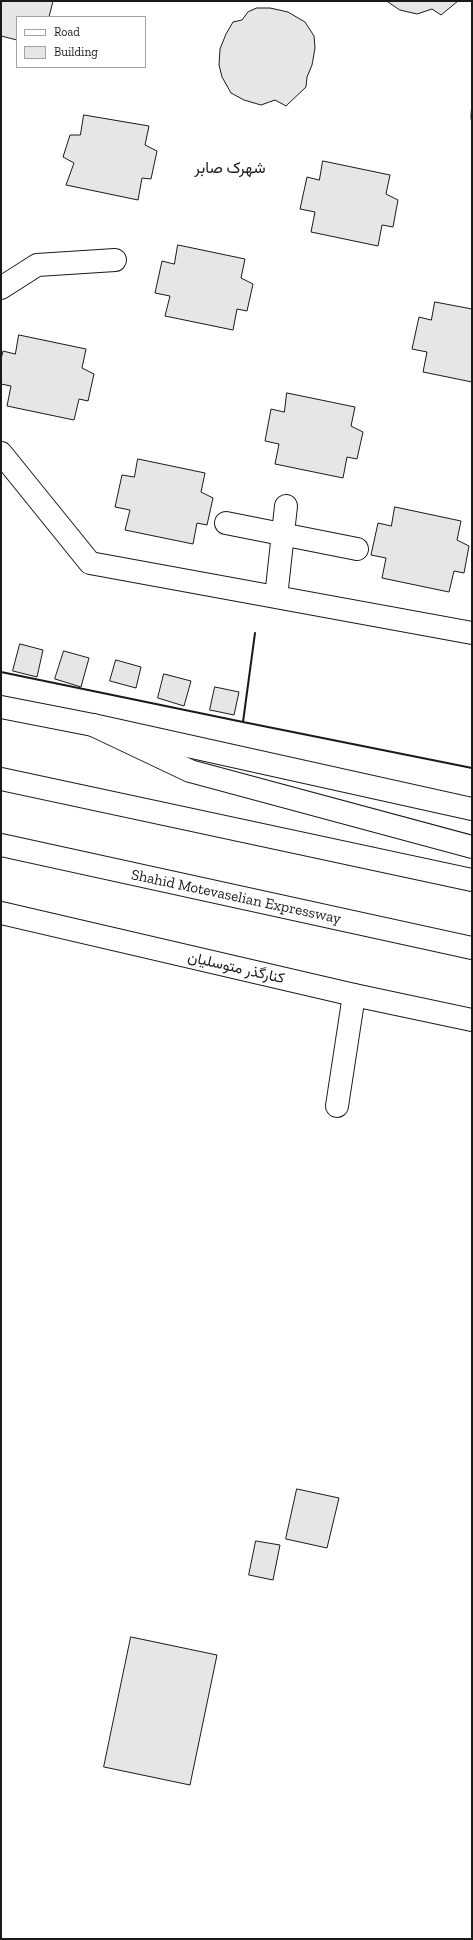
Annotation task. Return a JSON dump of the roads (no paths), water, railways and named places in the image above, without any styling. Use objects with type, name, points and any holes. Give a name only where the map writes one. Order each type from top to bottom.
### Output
[{"type":"main road","points":[[1,288],[37,265],[115,260]]},
{"type":"main road","points":[[1,453],[90,563],[472,633]]},
{"type":"main road","points":[[276,597],[286,506]]},
{"type":"main road","points":[[226,523],[283,536],[357,549]]},
{"type":"main road","points":[[1,706],[472,809]]},
{"type":"main road","points":[[93,725],[190,771],[472,847]]},
{"type":"main road","points":[[1,779],[472,880]]},
{"type":"main road","name":"Shahid Motevaselian Expressway","points":[[1,845],[472,948]]},
{"type":"main road","name":"کنارگذر متوسلیان","points":[[1,912],[354,995],[472,1020]]},
{"type":"main road","points":[[337,1106],[354,995]]},
{"type":"district","name":"شهرک صابر","points":[[230,168]]}]
